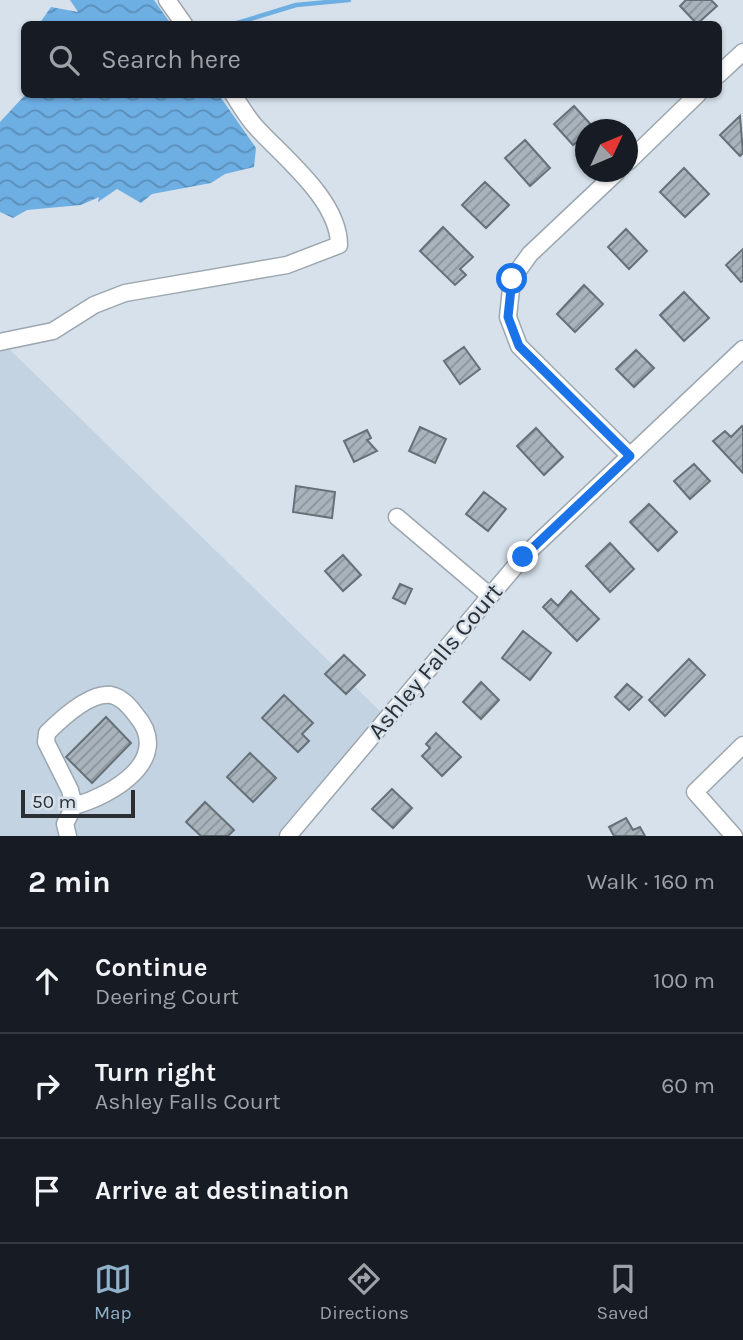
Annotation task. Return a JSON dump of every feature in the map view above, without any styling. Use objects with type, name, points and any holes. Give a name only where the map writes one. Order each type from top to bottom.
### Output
[{"type":"street","points":[[167,0],[182,21]]},
{"type":"street","points":[[722,72],[743,52]]},
{"type":"street","points":[[0,342],[53,331],[94,305],[125,293],[287,265],[339,245],[339,230],[316,194],[291,159],[255,126],[236,98]]},
{"type":"street","points":[[638,152],[694,98]]},
{"type":"street","points":[[606,182],[530,254],[512,279],[508,317],[519,346],[630,456]]},
{"type":"street","name":"Ashley Falls Court","points":[[288,836],[523,557],[743,349]]},
{"type":"street","points":[[397,517],[490,597]]},
{"type":"street","points":[[68,836],[65,824],[74,806],[70,790],[46,742],[47,733],[96,697],[111,695],[124,701],[148,729],[149,752],[138,768],[100,798],[74,806]]},
{"type":"street","points":[[734,836],[695,792],[743,745]]},
{"type":"shaded area","points":[[0,340],[387,718],[288,836],[0,836]]},
{"type":"water","points":[[70,0],[154,0],[169,21],[41,21],[51,7],[78,12]]},
{"type":"water","points":[[22,98],[221,98],[256,148],[254,167],[225,174],[211,183],[152,194],[141,203],[117,189],[98,202],[99,197],[81,205],[27,210],[13,218],[0,212],[0,122]]},
{"type":"building","points":[[686,0],[711,0],[717,6],[700,21],[694,21],[680,6]]},
{"type":"building","points":[[574,106],[586,119],[575,119],[573,145],[554,124]]},
{"type":"building","points":[[740,116],[743,153],[740,156],[720,135]]},
{"type":"building","points":[[525,140],[550,168],[530,186],[505,158]]},
{"type":"building","points":[[684,168],[709,194],[685,217],[660,192]]},
{"type":"building","points":[[485,182],[509,205],[486,228],[462,205]]},
{"type":"building","points":[[443,227],[473,257],[460,269],[466,275],[455,285],[420,251]]},
{"type":"building","points":[[626,229],[647,251],[629,269],[608,247]]},
{"type":"building","points":[[743,249],[743,281],[741,282],[726,265]]},
{"type":"building","points":[[584,285],[603,304],[575,332],[557,314]]},
{"type":"building","points":[[684,292],[709,318],[684,341],[660,315]]},
{"type":"building","points":[[464,347],[480,369],[460,384],[444,361]]},
{"type":"building","points":[[636,350],[654,368],[634,387],[616,369]]},
{"type":"building","points":[[742,426],[743,473],[713,441],[725,431],[731,437]]},
{"type":"building","points":[[420,427],[446,439],[435,463],[409,451]]},
{"type":"building","points":[[536,428],[563,457],[544,475],[517,446]]},
{"type":"building","points":[[367,430],[371,438],[367,440],[377,451],[354,462],[344,441]]},
{"type":"building","points":[[694,464],[710,481],[690,499],[674,481]]},
{"type":"building","points":[[296,486],[335,492],[332,518],[293,512]]},
{"type":"building","points":[[484,492],[506,509],[488,531],[466,514]]},
{"type":"building","points":[[649,504],[677,532],[658,551],[630,522]]},
{"type":"building","points":[[610,543],[634,569],[610,592],[586,566]]},
{"type":"building","points":[[343,555],[361,575],[343,591],[325,571]]},
{"type":"building","points":[[400,584],[412,589],[405,604],[393,598]]},
{"type":"building","points":[[571,591],[599,619],[577,641],[543,607],[551,599],[558,606]]},
{"type":"building","points":[[523,631],[551,653],[530,680],[502,658]]},
{"type":"building","points":[[344,655],[365,675],[346,694],[325,674]]},
{"type":"building","points":[[689,659],[705,675],[665,716],[649,700]]},
{"type":"building","points":[[481,682],[499,700],[481,719],[463,702]]},
{"type":"building","points":[[627,684],[642,697],[629,710],[615,697]]},
{"type":"building","points":[[284,695],[313,723],[302,734],[309,741],[298,752],[262,718]]},
{"type":"building","points":[[106,717],[131,743],[92,783],[66,757]]},
{"type":"building","points":[[436,733],[461,757],[442,776],[422,756],[430,748],[426,744]]},
{"type":"building","points":[[250,753],[276,778],[253,802],[227,777]]},
{"type":"building","points":[[392,789],[412,808],[393,828],[372,809]]},
{"type":"building","points":[[205,802],[234,830],[228,836],[201,836],[186,822]]},
{"type":"building","points":[[626,818],[633,830],[640,827],[645,836],[614,836],[609,827]]},
{"type":"waterway","points":[[244,21],[296,5],[349,0]]},
{"type":"route","points":[[512,279],[508,317],[519,346],[630,456],[523,557]]}]
